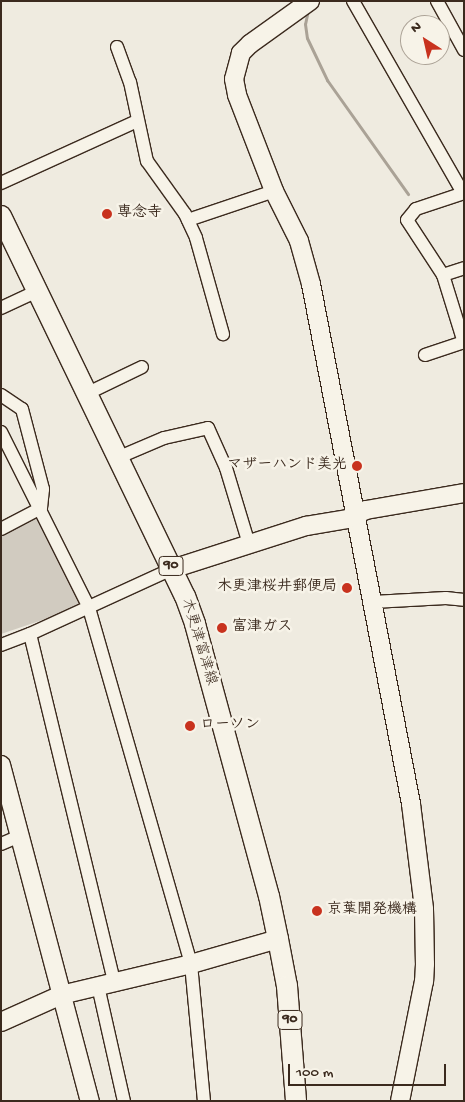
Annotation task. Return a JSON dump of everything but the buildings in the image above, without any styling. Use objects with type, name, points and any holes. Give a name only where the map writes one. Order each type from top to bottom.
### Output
[{"type":"main road","name":"木更津富津線","points":[[1,216],[185,596],[195,624],[269,896],[287,986],[296,1101]]},
{"type":"street","points":[[310,1],[250,44],[241,53],[234,79],[238,95],[274,191],[299,241],[312,284],[412,804],[424,909],[424,981],[400,1101]]},
{"type":"street","points":[[353,1],[464,193],[416,209],[407,220],[443,274],[464,342],[425,354]]},
{"type":"street","points":[[437,1],[464,50]]},
{"type":"street","points":[[117,47],[130,82],[147,161],[188,220],[196,238],[223,334]]},
{"type":"street","points":[[1,183],[137,121]]},
{"type":"street","points":[[188,220],[274,191]]},
{"type":"street","points":[[443,274],[464,268]]},
{"type":"street","points":[[1,308],[37,291]]},
{"type":"street","points":[[86,394],[142,367]]},
{"type":"street","points":[[1,394],[22,408],[43,489],[40,508]]},
{"type":"street","points":[[117,458],[164,438],[208,428],[226,468],[249,544]]},
{"type":"street","points":[[1,432],[89,608],[191,964],[204,1101]]},
{"type":"street","points":[[1,645],[89,608],[172,569],[306,526],[348,519],[366,510],[464,493]]},
{"type":"street","points":[[1,529],[40,508]]},
{"type":"street","points":[[373,602],[446,598],[464,600]]},
{"type":"street","points":[[30,634],[106,984],[124,1101]]},
{"type":"street","points":[[1,765],[90,1101]]},
{"type":"street","points":[[1,844],[20,836]]},
{"type":"street","points":[[1,1022],[61,994],[191,964],[278,939]]},
{"type":"shaded area","points":[[36,512],[81,604],[63,613],[1,634],[1,531]]},
{"type":"waterway","points":[[308,10],[305,24],[307,38],[327,80],[408,194]]},
{"type":"place","name":"専念寺","points":[[107,214]]},
{"type":"place","name":"マザーハンド美光","points":[[357,466]]},
{"type":"place","name":"木更津桜井郵便局","points":[[347,588]]},
{"type":"place","name":"富津ガス","points":[[222,628]]},
{"type":"place","name":"ローソン","points":[[190,726]]},
{"type":"place","name":"京葉開発機構","points":[[317,911]]}]
